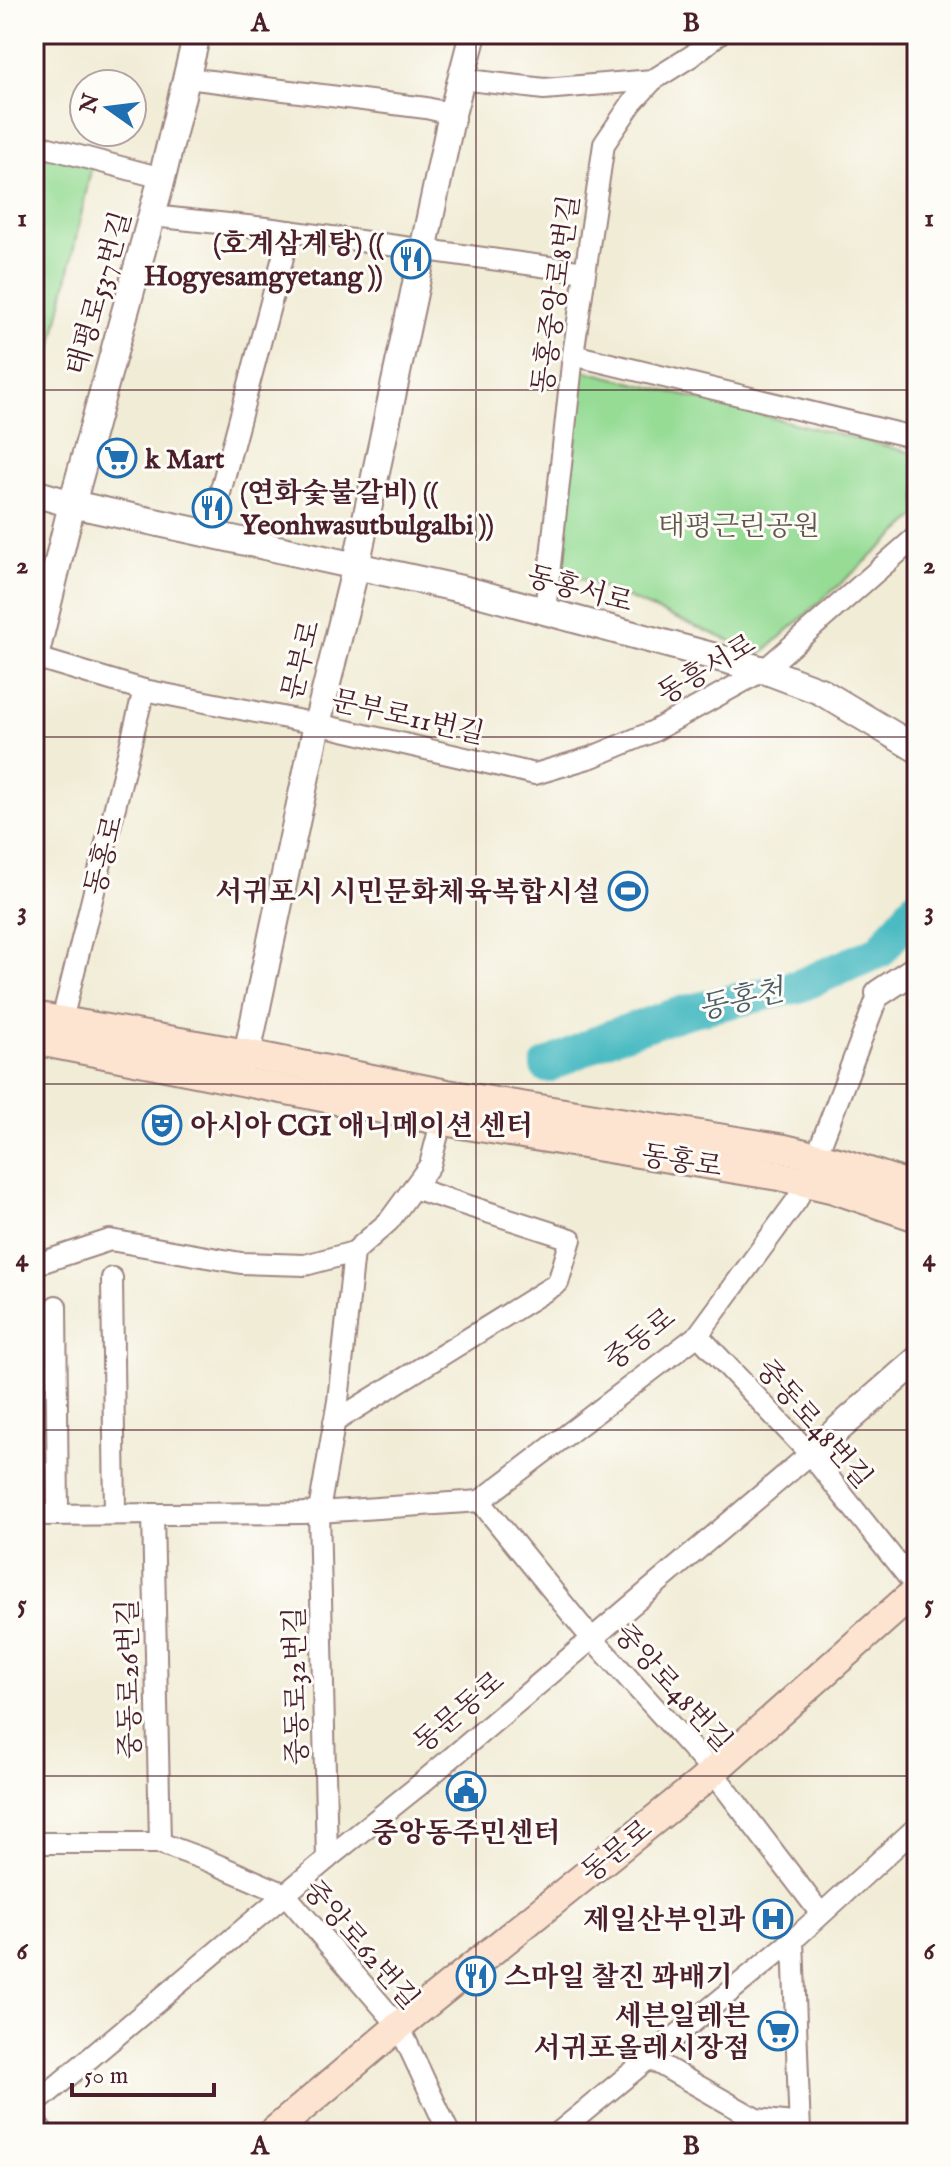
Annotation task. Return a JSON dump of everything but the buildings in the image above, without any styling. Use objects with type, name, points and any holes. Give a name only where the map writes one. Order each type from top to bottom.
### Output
[{"type":"main road","name":"동홍로","points":[[40,1029],[247,1054],[445,1108]]},
{"type":"main road","name":"동홍로","points":[[40,1029],[86,1052],[224,1077],[445,1108],[730,1140],[810,1169],[917,1217]]},
{"type":"main road","name":"동홍로","points":[[810,1169],[842,1163],[917,1188]]},
{"type":"main road","name":"동문로","points":[[272,2133],[712,1771],[917,1589]]},
{"type":"street","name":"태평로537번길","points":[[34,657],[72,504],[162,178],[197,34]]},
{"type":"street","name":"문부로","points":[[247,1054],[317,724],[356,566],[452,114],[473,34]]},
{"type":"street","name":"동홍중앙로8번길","points":[[545,611],[573,355],[604,144],[632,103],[653,80],[719,34]]},
{"type":"street","points":[[187,78],[426,108],[452,114]]},
{"type":"street","points":[[461,79],[544,89],[653,80]]},
{"type":"street","points":[[34,144],[162,178]]},
{"type":"street","points":[[152,216],[290,231],[585,272]]},
{"type":"street","points":[[209,534],[290,231]]},
{"type":"street","points":[[573,355],[917,438]]},
{"type":"street","name":"동홍서로","points":[[34,493],[72,504],[466,590],[764,670],[820,691],[917,749]]},
{"type":"street","name":"동흥서로","points":[[535,774],[592,757],[652,732],[764,670],[917,536]]},
{"type":"street","name":"문부로11번길","points":[[34,657],[144,690],[317,724],[535,774]]},
{"type":"street","name":"동홍로","points":[[40,1029],[144,690]]},
{"type":"street","name":"중동로","points":[[480,1501],[698,1335],[797,1200],[879,993],[917,968]]},
{"type":"street","points":[[224,1077],[247,1054]]},
{"type":"street","points":[[34,1265],[110,1240],[241,1263],[305,1265],[354,1252],[389,1221],[430,1165],[445,1108]]},
{"type":"street","points":[[334,1422],[558,1283],[571,1239],[413,1188]]},
{"type":"street","points":[[319,1511],[334,1422],[354,1252]]},
{"type":"street","points":[[112,1278],[115,1514]]},
{"type":"street","points":[[56,1306],[58,1515]]},
{"type":"street","name":"중동로48번길","points":[[698,1335],[810,1454],[917,1589]]},
{"type":"street","name":"동문동로","points":[[34,2105],[593,1639],[917,1360]]},
{"type":"street","points":[[34,1515],[319,1511],[480,1501]]},
{"type":"street","name":"중앙로48번길","points":[[480,1501],[593,1639],[712,1771],[821,1914]]},
{"type":"street","name":"중동로32번길","points":[[319,1511],[327,1859]]},
{"type":"street","name":"중동로26번길","points":[[153,1514],[160,1843]]},
{"type":"street","points":[[558,2133],[793,1940],[917,1827]]},
{"type":"street","name":"중앙로62번길","points":[[34,1843],[160,1843],[285,1894],[399,2026],[449,2133]]},
{"type":"street","points":[[793,1940],[800,2128]]},
{"type":"street","points":[[649,2058],[756,2119],[793,2123],[800,2128]]},
{"type":"street","points":[[34,2121],[44,2133]]},
{"type":"green space","points":[[34,151],[92,165],[34,431]]},
{"type":"green space","name":"태평근린공원","points":[[582,370],[917,454],[917,516],[761,654],[563,571]]},
{"type":"waterway","name":"동홍천","points":[[547,1066],[609,1037],[685,1012],[799,986],[880,951],[917,905]]},
{"type":"place","name":"(호계삼계탕) (( Hogyesamgyetang ))","points":[[411,259]]},
{"type":"place","name":"k Mart","points":[[117,458]]},
{"type":"place","name":"(연화숯불갈비) (( Yeonhwasutbulgalbi ))","points":[[212,508]]},
{"type":"place","name":"서귀포시 시민문화체육복합시설","points":[[628,891]]},
{"type":"place","name":"아시아 CGI 애니메이션 센터","points":[[162,1125]]},
{"type":"place","name":"중앙동주민센터","points":[[466,1791]]},
{"type":"place","name":"제일산부인과","points":[[773,1919]]},
{"type":"place","name":"스마일 찰진 꽈배기","points":[[476,1976]]},
{"type":"place","name":"세븐일레븐 서귀포올레시장점","points":[[778,2031]]}]
